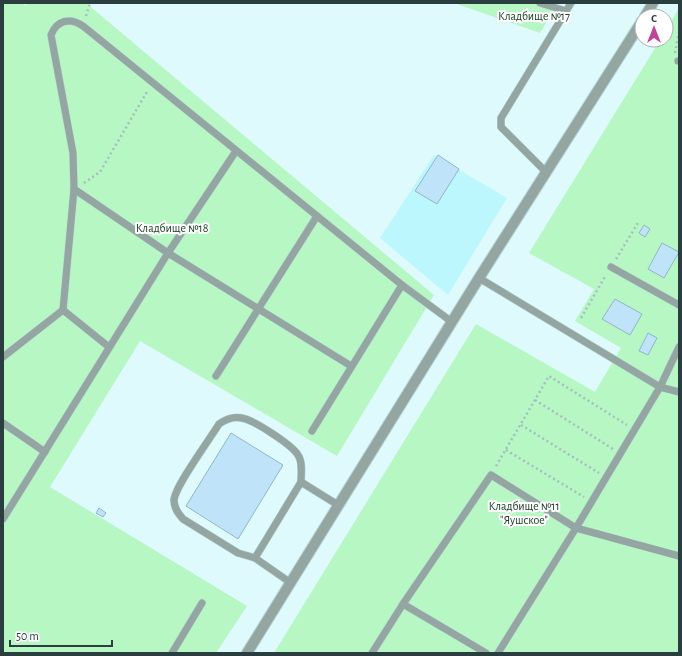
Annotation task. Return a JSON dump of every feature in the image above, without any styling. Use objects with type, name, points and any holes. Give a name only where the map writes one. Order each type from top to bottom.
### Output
[{"type":"street","points":[[247,653],[479,278],[634,34]]},
{"type":"lane","points":[[540,3],[566,11]]},
{"type":"lane","points":[[546,172],[501,127],[501,118],[571,3]]},
{"type":"lane","points":[[3,357],[63,310],[74,189],[73,153],[51,35],[54,28],[64,21],[77,22],[83,26],[402,285],[452,322]]},
{"type":"lane","points":[[3,519],[168,253],[236,150]]},
{"type":"lane","points":[[74,189],[168,253],[351,366]]},
{"type":"lane","points":[[216,376],[317,216]]},
{"type":"lane","points":[[611,267],[679,305]]},
{"type":"lane","points":[[479,278],[660,387],[679,392]]},
{"type":"lane","points":[[312,431],[402,285]]},
{"type":"lane","points":[[63,310],[109,347]]},
{"type":"lane","points":[[498,653],[592,502],[660,387],[679,346]]},
{"type":"lane","points":[[255,558],[301,482],[300,461],[293,449],[251,421],[233,417],[225,419],[219,424],[178,488],[174,502],[177,511],[183,519],[238,553],[255,558],[291,583]]},
{"type":"lane","points":[[3,423],[45,452]]},
{"type":"lane","points":[[372,653],[403,604],[491,476],[576,528],[679,556]]},
{"type":"lane","points":[[301,482],[338,505]]},
{"type":"lane","points":[[172,653],[202,603]]},
{"type":"lane","points":[[403,604],[486,653]]},
{"type":"path","points":[[83,26],[90,3]]},
{"type":"path","points":[[679,33],[674,51],[679,61]]},
{"type":"path","points":[[74,189],[100,172],[152,82]]},
{"type":"path","points":[[491,476],[549,376],[634,430]]},
{"type":"path","points":[[535,400],[620,454]]},
{"type":"path","points":[[521,425],[606,478]]},
{"type":"path","points":[[506,450],[592,502]]},
{"type":"shaded area","points":[[434,155],[507,198],[448,295],[380,238]]},
{"type":"green space","name":"Кладбище №18","points":[[3,3],[24,3],[25,6],[28,3],[86,3],[434,295],[337,456],[140,341],[50,487],[247,606],[216,653],[3,653]]},
{"type":"green space","name":"Кладбище №17","points":[[454,3],[558,3],[540,33]]},
{"type":"green space","name":"Кладбище №11 \"Яушское\"","points":[[679,8],[679,653],[274,653],[476,324],[595,392],[621,348],[575,321],[594,289],[529,253],[655,48],[674,48],[674,16]]},
{"type":"building","points":[[438,155],[459,169],[437,204],[415,191]]},
{"type":"building","points":[[644,225],[650,229],[645,237],[639,233]]},
{"type":"building","points":[[662,243],[679,252],[664,278],[648,269]]},
{"type":"building","points":[[615,299],[642,314],[630,335],[602,319]]},
{"type":"building","points":[[648,333],[657,338],[648,355],[639,351]]},
{"type":"building","points":[[231,433],[283,465],[238,539],[186,506]]},
{"type":"building","points":[[99,508],[106,513],[103,517],[96,513]]}]
